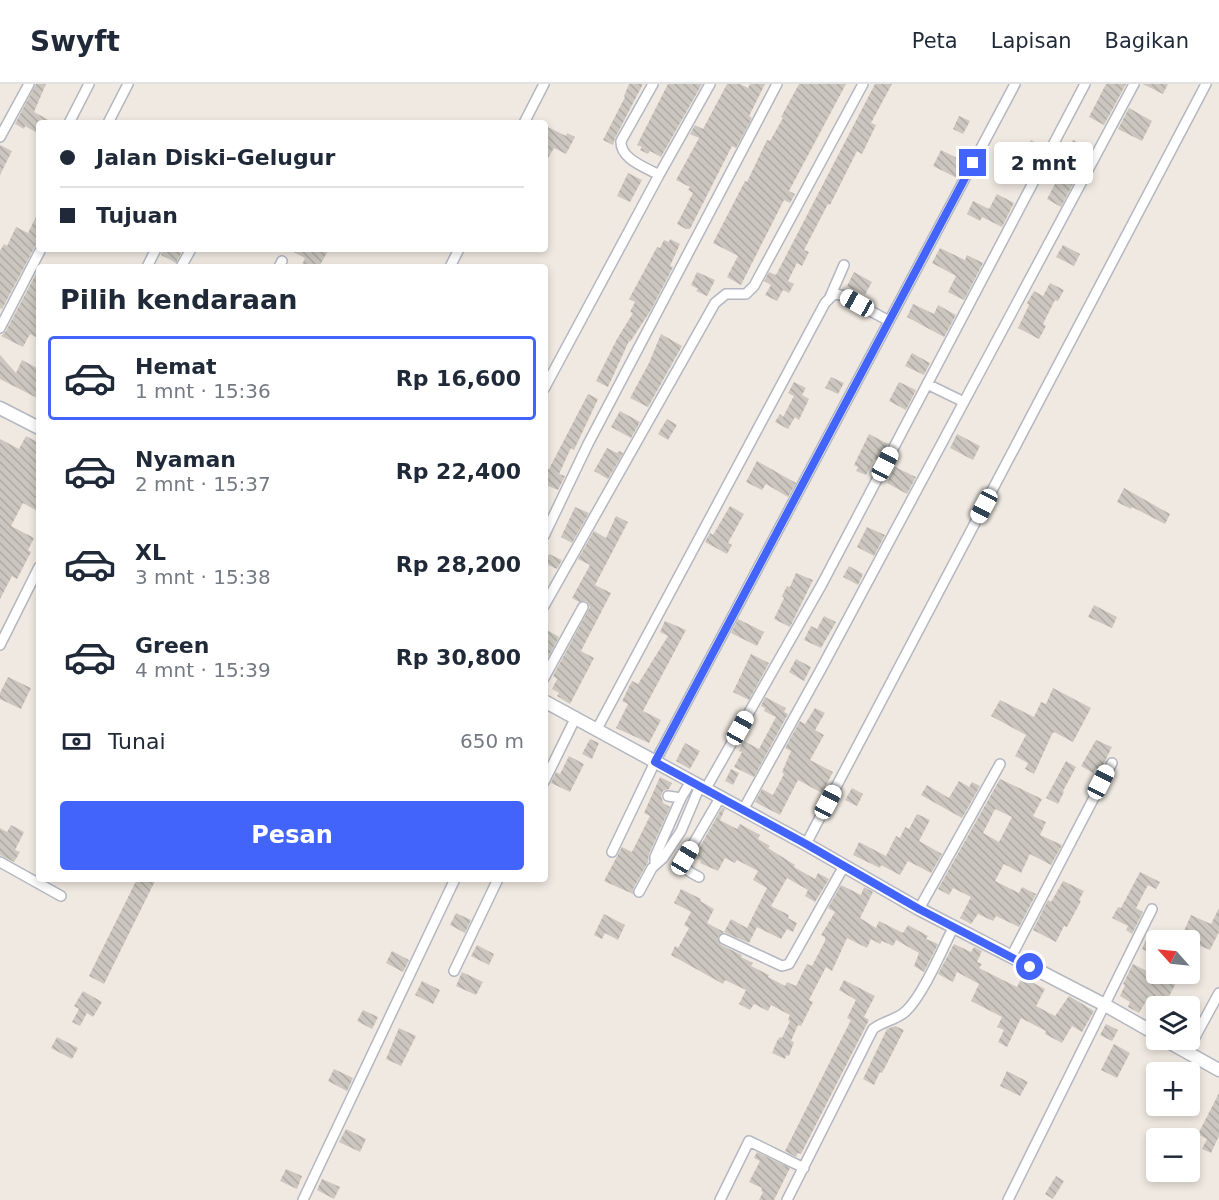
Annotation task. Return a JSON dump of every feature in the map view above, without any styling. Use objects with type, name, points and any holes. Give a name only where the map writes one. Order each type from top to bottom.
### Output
[{"type":"main road","points":[[0,408],[36,426]]},
{"type":"main road","points":[[548,703],[655,762],[698,789],[743,810],[919,909],[1105,1005],[1146,1029]]},
{"type":"main road","points":[[1183,1050],[1219,1070]]},
{"type":"street","points":[[0,137],[29,84]]},
{"type":"street","points":[[71,120],[89,84]]},
{"type":"street","points":[[110,120],[128,84]]},
{"type":"street","points":[[526,120],[544,84]]},
{"type":"street","points":[[653,84],[621,141],[621,149],[624,155],[658,175]]},
{"type":"street","points":[[548,381],[658,175],[710,84]]},
{"type":"street","points":[[548,528],[588,444],[777,84]]},
{"type":"street","points":[[548,599],[715,303],[726,294],[746,294],[754,286],[863,84]]},
{"type":"street","points":[[612,852],[655,762],[1015,84]]},
{"type":"street","points":[[639,892],[655,864],[663,858],[681,831],[698,789],[822,584],[1084,84]]},
{"type":"street","points":[[743,810],[820,671],[1134,84]]},
{"type":"street","points":[[806,844],[1206,84]]},
{"type":"street","points":[[0,328],[39,252]]},
{"type":"street","points":[[597,729],[830,297],[844,265]]},
{"type":"street","points":[[830,297],[834,294],[841,295],[889,321]]},
{"type":"street","points":[[927,384],[964,402]]},
{"type":"street","points":[[0,645],[36,575]]},
{"type":"street","points":[[548,671],[583,607]]},
{"type":"street","points":[[548,774],[576,717]]},
{"type":"street","points":[[1011,957],[1112,762]]},
{"type":"street","points":[[919,909],[1000,764]]},
{"type":"street","points":[[668,796],[682,796],[698,789]]},
{"type":"street","points":[[682,796],[698,789]]},
{"type":"street","points":[[655,864],[655,857],[680,805],[682,796]]},
{"type":"street","points":[[699,876],[688,871],[684,863],[685,858],[720,798]]},
{"type":"street","points":[[0,862],[61,896]]},
{"type":"street","points":[[724,939],[782,966],[789,964],[844,866]]},
{"type":"street","points":[[303,1200],[454,882]]},
{"type":"street","points":[[454,971],[497,882]]},
{"type":"street","points":[[1008,1200],[1152,909]]},
{"type":"street","points":[[788,1200],[873,1029],[881,1023],[900,1016],[912,1005],[954,928]]},
{"type":"street","points":[[1187,1052],[1219,993]]},
{"type":"street","points":[[720,1200],[749,1141],[804,1168]]},
{"type":"building","points":[[36,84],[46,84],[34,112],[49,120],[36,120],[36,132],[25,126],[24,129],[15,124]]},
{"type":"building","points":[[629,84],[643,84],[613,145],[603,140],[625,97]]},
{"type":"building","points":[[668,84],[702,84],[661,157],[650,151],[648,154],[640,150],[642,147],[637,145]]},
{"type":"building","points":[[727,84],[740,84],[748,88],[750,84],[765,84],[749,116],[752,118],[736,148],[732,146],[690,229],[686,229],[677,224],[693,193],[688,190],[690,187],[676,180],[699,138],[690,134],[695,125],[703,129]]},
{"type":"building","points":[[799,84],[846,84],[789,191],[795,194],[790,203],[784,200],[741,285],[727,277],[738,256],[713,243],[767,140],[770,141],[783,118],[781,117]]},
{"type":"building","points":[[875,84],[892,84],[871,123],[876,125],[862,154],[857,151],[830,205],[828,204],[804,250],[809,252],[802,266],[797,263],[788,281],[794,284],[789,293],[783,290],[777,301],[765,295],[771,285],[764,281],[769,272],[776,275]]},
{"type":"building","points":[[1106,84],[1126,84],[1104,125],[1089,117]]},
{"type":"building","points":[[1143,84],[1168,84],[1163,94]]},
{"type":"building","points":[[1129,108],[1152,121],[1142,141],[1118,129]]},
{"type":"building","points":[[959,116],[970,121],[963,134],[953,129]]},
{"type":"building","points":[[548,127],[566,136],[567,133],[575,137],[566,154],[554,148],[548,158]]},
{"type":"building","points":[[1031,140],[1044,147],[1034,166],[1015,156],[1020,147],[1026,150]]},
{"type":"building","points":[[1073,140],[1091,149],[1061,207],[1047,199],[1055,184],[1044,179],[1050,166],[1061,172],[1071,154],[1067,152]]},
{"type":"building","points":[[0,145],[12,151],[0,175]]},
{"type":"building","points":[[941,150],[965,162],[957,178],[933,166]]},
{"type":"building","points":[[628,173],[642,180],[630,202],[617,196]]},
{"type":"building","points":[[997,194],[1014,203],[1002,227],[982,217],[980,221],[967,214],[973,201],[989,209]]},
{"type":"building","points":[[36,217],[36,245],[2,309],[0,308],[0,251],[4,244],[7,246],[16,227],[28,233]]},
{"type":"building","points":[[670,239],[680,244],[670,266],[673,267],[651,310],[629,341],[608,387],[596,381],[633,313],[630,312],[635,302],[629,299],[657,247],[660,248],[664,240],[669,242]]},
{"type":"building","points":[[1063,245],[1080,254],[1074,266],[1056,257]]},
{"type":"building","points":[[940,248],[965,260],[967,255],[983,263],[964,300],[948,292],[956,276],[932,263]]},
{"type":"building","points":[[162,252],[182,252],[176,263],[161,255]]},
{"type":"building","points":[[294,252],[327,252],[321,264],[302,264],[305,258]]},
{"type":"building","points":[[697,272],[715,280],[707,296],[696,291],[698,289],[691,285]]},
{"type":"building","points":[[854,272],[872,282],[865,295],[847,286]]},
{"type":"building","points":[[36,274],[36,337],[30,334],[23,347],[1,336],[6,331]]},
{"type":"building","points":[[1050,283],[1064,290],[1058,301],[1055,300],[1043,324],[1046,326],[1039,339],[1018,328],[1034,291],[1043,296]]},
{"type":"building","points":[[913,304],[934,314],[938,305],[956,315],[944,337],[907,317]]},
{"type":"building","points":[[661,334],[682,346],[648,407],[630,398],[649,363]]},
{"type":"building","points":[[912,353],[930,363],[924,375],[905,366]]},
{"type":"building","points":[[0,355],[16,373],[22,360],[36,367],[36,397],[0,379]]},
{"type":"building","points":[[831,377],[844,383],[838,394],[825,388]]},
{"type":"building","points":[[794,382],[806,388],[802,395],[809,399],[799,420],[795,417],[788,429],[775,422],[780,414],[783,417],[794,396],[788,393]]},
{"type":"building","points":[[899,382],[916,390],[906,410],[889,401]]},
{"type":"building","points":[[588,394],[598,399],[574,450],[571,448],[559,474],[565,476],[558,490],[548,486],[549,469]]},
{"type":"building","points":[[620,411],[640,422],[631,438],[611,427]]},
{"type":"building","points":[[667,419],[677,425],[668,440],[658,434]]},
{"type":"building","points":[[869,434],[888,444],[879,461],[874,459],[866,475],[856,471],[858,467],[854,465]]},
{"type":"building","points":[[957,434],[980,446],[973,460],[950,448]]},
{"type":"building","points":[[26,436],[36,441],[36,510],[23,503],[11,526],[34,538],[28,550],[31,552],[17,579],[12,576],[0,599],[0,439],[19,449]]},
{"type":"building","points":[[607,448],[623,453],[608,479],[594,471]]},
{"type":"building","points":[[757,461],[796,483],[788,497],[766,484],[762,490],[746,482]]},
{"type":"building","points":[[895,467],[916,477],[907,494],[887,483]]},
{"type":"building","points":[[1124,488],[1170,514],[1165,524],[1117,502]]},
{"type":"building","points":[[730,506],[744,514],[728,543],[732,545],[727,554],[705,542],[710,533],[713,535]]},
{"type":"building","points":[[575,507],[589,513],[572,543],[561,537]]},
{"type":"building","points":[[616,516],[628,522],[595,585],[611,593],[581,651],[594,658],[570,704],[557,696],[559,693],[552,689],[557,679],[553,676],[590,607],[586,601],[579,602],[572,598],[590,565],[578,559],[594,531],[606,538]]},
{"type":"building","points":[[867,527],[885,535],[874,556],[857,547]]},
{"type":"building","points":[[549,554],[562,560],[557,569],[548,565]]},
{"type":"building","points":[[849,566],[863,574],[858,585],[843,577]]},
{"type":"building","points":[[796,573],[813,580],[790,627],[774,619],[784,598],[782,596],[787,586],[790,587]]},
{"type":"building","points":[[1094,605],[1117,617],[1112,628],[1088,617]]},
{"type":"building","points":[[824,616],[836,622],[821,648],[804,640],[811,626],[817,629]]},
{"type":"building","points":[[738,619],[764,632],[757,646],[731,633]]},
{"type":"building","points":[[665,621],[686,630],[643,711],[661,720],[649,743],[616,728],[628,704],[622,701],[632,681],[638,684],[668,636],[660,632]]},
{"type":"building","points":[[548,630],[559,637],[548,657]]},
{"type":"building","points":[[751,654],[769,663],[749,700],[733,692]]},
{"type":"building","points":[[796,659],[811,667],[804,681],[789,672]]},
{"type":"building","points":[[8,677],[31,688],[21,709],[0,699],[0,693]]},
{"type":"building","points":[[1053,688],[1091,708],[1073,742],[1054,732],[1052,734],[1034,774],[1025,769],[1028,763],[1015,756],[1026,735],[991,716],[1000,700],[1034,717],[1041,702],[1046,704]]},
{"type":"building","points":[[765,697],[786,708],[784,712],[788,714],[754,777],[734,767],[742,752],[739,751],[744,741],[759,749],[776,717],[764,711],[765,708],[761,706]]},
{"type":"building","points":[[815,708],[825,713],[815,730],[824,735],[810,760],[833,772],[822,793],[798,780],[780,815],[755,802],[762,789],[773,795],[784,774],[782,772],[791,751],[785,748],[800,721],[805,724]]},
{"type":"building","points":[[590,739],[599,743],[592,759],[582,754]]},
{"type":"building","points":[[1096,740],[1112,747],[1100,771],[1096,768],[1093,773],[1081,766]]},
{"type":"building","points":[[685,743],[700,751],[690,769],[676,761]]},
{"type":"building","points":[[569,756],[584,764],[570,792],[551,783],[556,772],[560,774]]},
{"type":"building","points":[[1066,761],[1076,767],[1058,804],[1046,798]]},
{"type":"building","points":[[731,769],[739,773],[733,785],[725,781]]},
{"type":"building","points":[[660,777],[672,783],[661,796],[663,803],[670,807],[649,854],[648,862],[633,889],[633,894],[604,881],[622,847],[632,852],[650,816],[644,813]]},
{"type":"building","points":[[1000,779],[1042,799],[1033,816],[1046,822],[1040,835],[1062,845],[1051,865],[1030,854],[1021,873],[1004,864],[995,881],[1019,893],[1022,887],[1036,894],[1019,927],[996,916],[993,921],[978,914],[971,924],[960,918],[971,897],[953,888],[949,895],[938,889]],"holes":[[[995,809],[1012,817],[999,842],[983,833]]]},
{"type":"building","points":[[959,781],[969,787],[972,782],[980,786],[962,818],[921,795],[927,785],[949,798]]},
{"type":"building","points":[[852,788],[863,794],[857,806],[845,800]]},
{"type":"building","points":[[722,808],[725,809],[720,820],[737,829],[740,824],[760,835],[758,839],[770,846],[768,848],[815,879],[818,873],[829,879],[815,902],[805,896],[808,890],[787,878],[771,906],[789,915],[788,918],[797,923],[793,932],[787,929],[781,939],[757,927],[749,943],[724,932],[731,919],[747,928],[767,888],[753,880],[758,871],[737,860],[735,863],[725,858],[718,871],[700,863],[701,861],[694,857]]},
{"type":"building","points":[[917,814],[930,820],[919,841],[942,854],[931,873],[908,861],[900,875],[853,855],[859,842],[886,856],[896,836],[900,838],[905,827],[909,829]]},
{"type":"building","points":[[11,825],[24,832],[15,850],[20,852],[14,862],[0,855],[0,828],[7,832]]},
{"type":"building","points":[[1140,872],[1160,882],[1156,889],[1148,885],[1136,908],[1143,912],[1132,934],[1126,930],[1128,926],[1112,918],[1118,907],[1121,908]]},
{"type":"building","points":[[1063,881],[1084,891],[1067,927],[1064,926],[1056,942],[1033,930],[1048,900],[1051,902]]},
{"type":"building","points":[[136,882],[155,882],[104,984],[89,976]]},
{"type":"building","points":[[841,885],[861,895],[864,887],[873,892],[860,918],[876,928],[879,921],[903,933],[908,925],[928,936],[926,939],[938,944],[924,972],[914,966],[919,953],[896,940],[893,946],[882,941],[880,944],[871,939],[867,948],[847,938],[832,971],[826,967],[809,1000],[813,1002],[801,1026],[798,1025],[791,1041],[794,1042],[789,1056],[786,1055],[785,1059],[772,1053],[777,1041],[780,1037],[782,1038],[790,1021],[788,1020],[790,1015],[771,1005],[768,1011],[754,1004],[750,1010],[739,1004],[746,990],[725,980],[723,984],[671,955],[675,946],[678,948],[689,928],[684,925],[691,912],[674,903],[681,889],[701,899],[700,901],[714,909],[707,923],[724,932],[718,937],[721,945],[742,955],[741,957],[753,963],[751,966],[769,975],[768,977],[785,986],[787,982],[796,986],[807,964],[812,966],[825,941],[825,937],[821,935],[835,912],[828,908]]},
{"type":"building","points":[[1219,908],[1219,932],[1210,950],[1200,946],[1200,930],[1184,930],[1191,915],[1211,924]]},
{"type":"building","points":[[456,913],[471,920],[465,933],[450,925]]},
{"type":"building","points":[[604,914],[625,925],[618,940],[605,933],[602,939],[594,935]]},
{"type":"building","points":[[954,944],[971,952],[974,947],[982,951],[977,962],[982,964],[979,968],[1017,987],[1022,977],[1045,989],[1036,1006],[1055,1016],[1069,996],[1094,1011],[1082,1032],[1072,1026],[1062,1043],[1045,1034],[1046,1031],[1021,1018],[1007,1047],[998,1042],[1004,1030],[997,1027],[1002,1017],[971,1001],[979,984],[957,972],[953,982],[938,974]]},
{"type":"building","points":[[477,945],[494,954],[489,965],[471,956]]},
{"type":"building","points":[[392,951],[409,960],[403,972],[386,963]]},
{"type":"building","points":[[1133,964],[1146,970],[1146,984],[1175,984],[1169,996],[1146,996],[1146,1001],[1139,1013],[1128,1007],[1130,1002],[1120,996]]},
{"type":"building","points":[[462,972],[483,982],[476,995],[456,986]]},
{"type":"building","points":[[844,980],[875,996],[864,1017],[869,1020],[801,1154],[798,1153],[796,1157],[785,1151],[851,1020],[847,1018],[856,1000],[839,990]]},
{"type":"building","points":[[422,981],[440,990],[433,1004],[415,995]]},
{"type":"building","points":[[83,991],[102,1002],[93,1017],[87,1013],[80,1026],[72,1022],[79,1009],[74,1006]]},
{"type":"building","points":[[363,1010],[378,1017],[372,1029],[357,1021]]},
{"type":"building","points":[[1106,1024],[1118,1030],[1112,1041],[1100,1035]]},
{"type":"building","points":[[895,1026],[904,1030],[874,1085],[863,1079],[887,1029]]},
{"type":"building","points":[[399,1028],[416,1036],[401,1066],[386,1059]]},
{"type":"building","points":[[57,1037],[78,1048],[72,1059],[51,1048]]},
{"type":"building","points":[[1114,1044],[1130,1053],[1117,1078],[1101,1070]]},
{"type":"building","points":[[334,1069],[353,1078],[347,1091],[328,1081]]},
{"type":"building","points":[[1007,1071],[1028,1082],[1020,1096],[1000,1086]]},
{"type":"building","points":[[1219,1093],[1219,1136],[1211,1153],[1202,1149],[1207,1139],[1200,1135],[1200,1130]]},
{"type":"building","points":[[346,1129],[366,1139],[360,1152],[339,1142]]},
{"type":"building","points":[[757,1152],[790,1168],[774,1200],[759,1200],[763,1192],[762,1188],[749,1182],[760,1161],[754,1158]]},
{"type":"building","points":[[286,1169],[302,1176],[297,1189],[280,1181]]},
{"type":"building","points":[[1056,1176],[1064,1181],[1053,1199],[1045,1194]]},
{"type":"building","points":[[322,1179],[340,1187],[334,1199],[317,1190]]},
{"type":"route","points":[[973,163],[655,762],[806,844],[919,909],[1030,967]]}]
